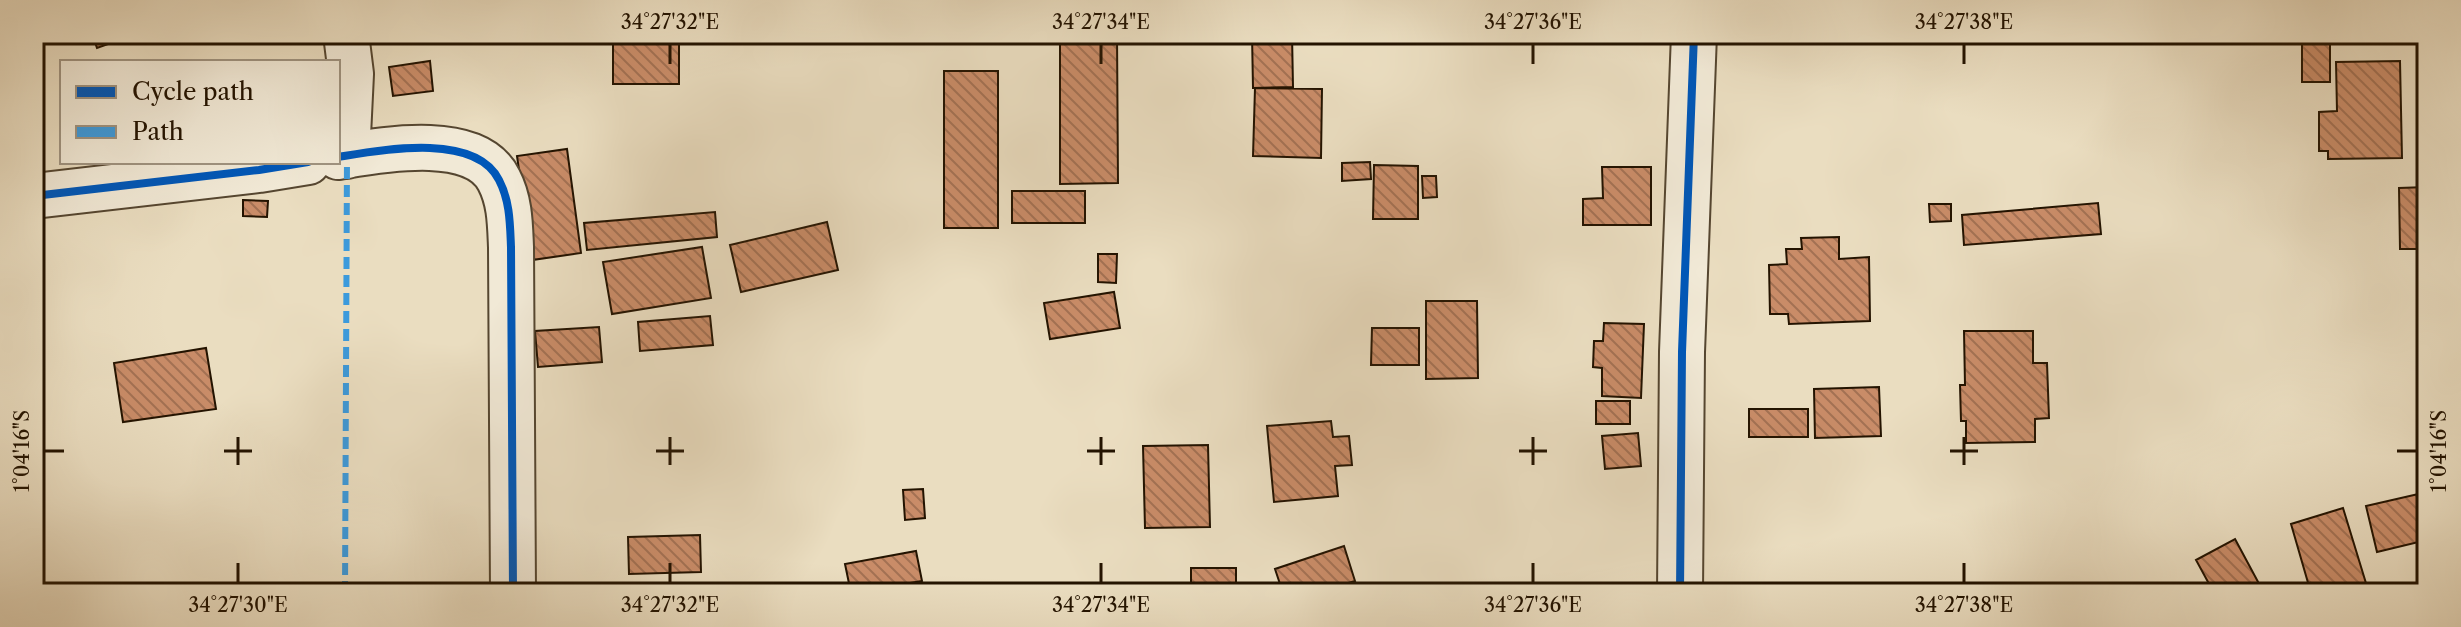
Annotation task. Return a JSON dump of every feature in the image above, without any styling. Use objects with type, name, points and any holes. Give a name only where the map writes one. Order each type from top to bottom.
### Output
[{"type":"street","points":[[340,120],[351,74],[346,34]]},
{"type":"street","points":[[1680,593],[1682,352],[1694,34]]},
{"type":"street","points":[[340,157],[445,148],[468,153],[498,177],[510,216],[513,593]]},
{"type":"street","points":[[34,196],[295,164]]},
{"type":"building","points":[[92,34],[136,34],[97,48]]},
{"type":"building","points":[[613,34],[679,34],[679,84],[613,84]]},
{"type":"building","points":[[780,34],[815,34],[781,39]]},
{"type":"building","points":[[1060,34],[1117,34],[1118,183],[1060,184]]},
{"type":"building","points":[[1252,34],[1292,34],[1293,87],[1253,88]]},
{"type":"building","points":[[2302,41],[2330,41],[2330,82],[2302,82]]},
{"type":"building","points":[[430,61],[433,91],[393,96],[389,67]]},
{"type":"building","points":[[2400,61],[2402,158],[2328,159],[2328,151],[2319,151],[2319,112],[2337,111],[2336,62]]},
{"type":"building","points":[[944,71],[998,71],[998,228],[944,228]]},
{"type":"building","points":[[1255,88],[1322,89],[1321,158],[1253,156]]},
{"type":"building","points":[[567,149],[581,253],[532,260],[517,156]]},
{"type":"building","points":[[1370,162],[1371,179],[1342,181],[1342,163]]},
{"type":"building","points":[[1374,165],[1418,166],[1418,219],[1373,219]]},
{"type":"building","points":[[1602,167],[1651,167],[1651,225],[1583,225],[1583,199],[1603,198]]},
{"type":"building","points":[[1422,176],[1436,176],[1437,197],[1423,198]]},
{"type":"building","points":[[2427,187],[2427,249],[2400,249],[2399,188]]},
{"type":"building","points":[[1012,191],[1085,191],[1085,223],[1012,223]]},
{"type":"building","points":[[243,200],[268,201],[267,217],[243,216]]},
{"type":"building","points":[[2098,203],[2101,234],[1964,245],[1962,215]]},
{"type":"building","points":[[1929,204],[1951,204],[1951,221],[1930,222]]},
{"type":"building","points":[[715,212],[717,237],[587,250],[584,223]]},
{"type":"building","points":[[827,222],[838,270],[741,292],[730,245]]},
{"type":"building","points":[[1839,237],[1839,259],[1869,257],[1870,321],[1789,324],[1788,314],[1770,314],[1769,265],[1787,264],[1786,249],[1802,249],[1801,238]]},
{"type":"building","points":[[702,247],[711,298],[612,314],[603,262]]},
{"type":"building","points":[[1098,254],[1117,254],[1116,283],[1098,282]]},
{"type":"building","points":[[1114,292],[1120,328],[1050,339],[1044,303]]},
{"type":"building","points":[[1426,301],[1477,301],[1478,378],[1426,379]]},
{"type":"building","points":[[710,316],[713,345],[640,351],[638,322]]},
{"type":"building","points":[[1604,323],[1644,324],[1641,398],[1602,396],[1602,368],[1593,367],[1594,341],[1603,341]]},
{"type":"building","points":[[599,327],[602,362],[538,367],[535,331]]},
{"type":"building","points":[[1372,328],[1419,328],[1419,365],[1371,365]]},
{"type":"building","points":[[1964,331],[2033,331],[2033,363],[2047,363],[2049,418],[2035,419],[2035,442],[1966,443],[1966,421],[1961,421],[1960,385],[1965,385]]},
{"type":"building","points":[[206,348],[216,409],[123,422],[114,363]]},
{"type":"building","points":[[1879,387],[1881,436],[1815,438],[1814,389]]},
{"type":"building","points":[[1596,401],[1630,401],[1630,424],[1596,424]]},
{"type":"building","points":[[1749,409],[1808,409],[1808,437],[1749,437]]},
{"type":"building","points":[[1331,421],[1333,437],[1349,436],[1352,465],[1335,466],[1338,496],[1274,502],[1267,426]]},
{"type":"building","points":[[1638,433],[1641,466],[1605,469],[1602,436]]},
{"type":"building","points":[[1208,445],[1210,527],[1145,528],[1143,446]]},
{"type":"building","points":[[923,489],[925,518],[905,520],[903,490]]},
{"type":"building","points":[[2427,492],[2427,540],[2377,552],[2366,506]]},
{"type":"building","points":[[2343,508],[2369,593],[2311,593],[2291,524]]},
{"type":"building","points":[[700,535],[701,572],[629,574],[628,537]]},
{"type":"building","points":[[2235,539],[2264,593],[2214,593],[2196,560]]},
{"type":"building","points":[[1344,546],[1355,581],[1317,593],[1283,593],[1275,569]]},
{"type":"building","points":[[916,551],[922,581],[851,593],[845,564]]},
{"type":"building","points":[[1191,568],[1236,568],[1236,593],[1191,593]]},
{"type":"marked path","points":[[345,593],[347,156]]},
{"type":"cycle path","points":[[1680,593],[1682,352],[1694,34]]},
{"type":"cycle path","points":[[340,157],[402,149],[449,150],[470,155],[487,165],[503,188],[509,213],[511,247],[513,593]]},
{"type":"cycle path","points":[[34,196],[296,164]]}]
